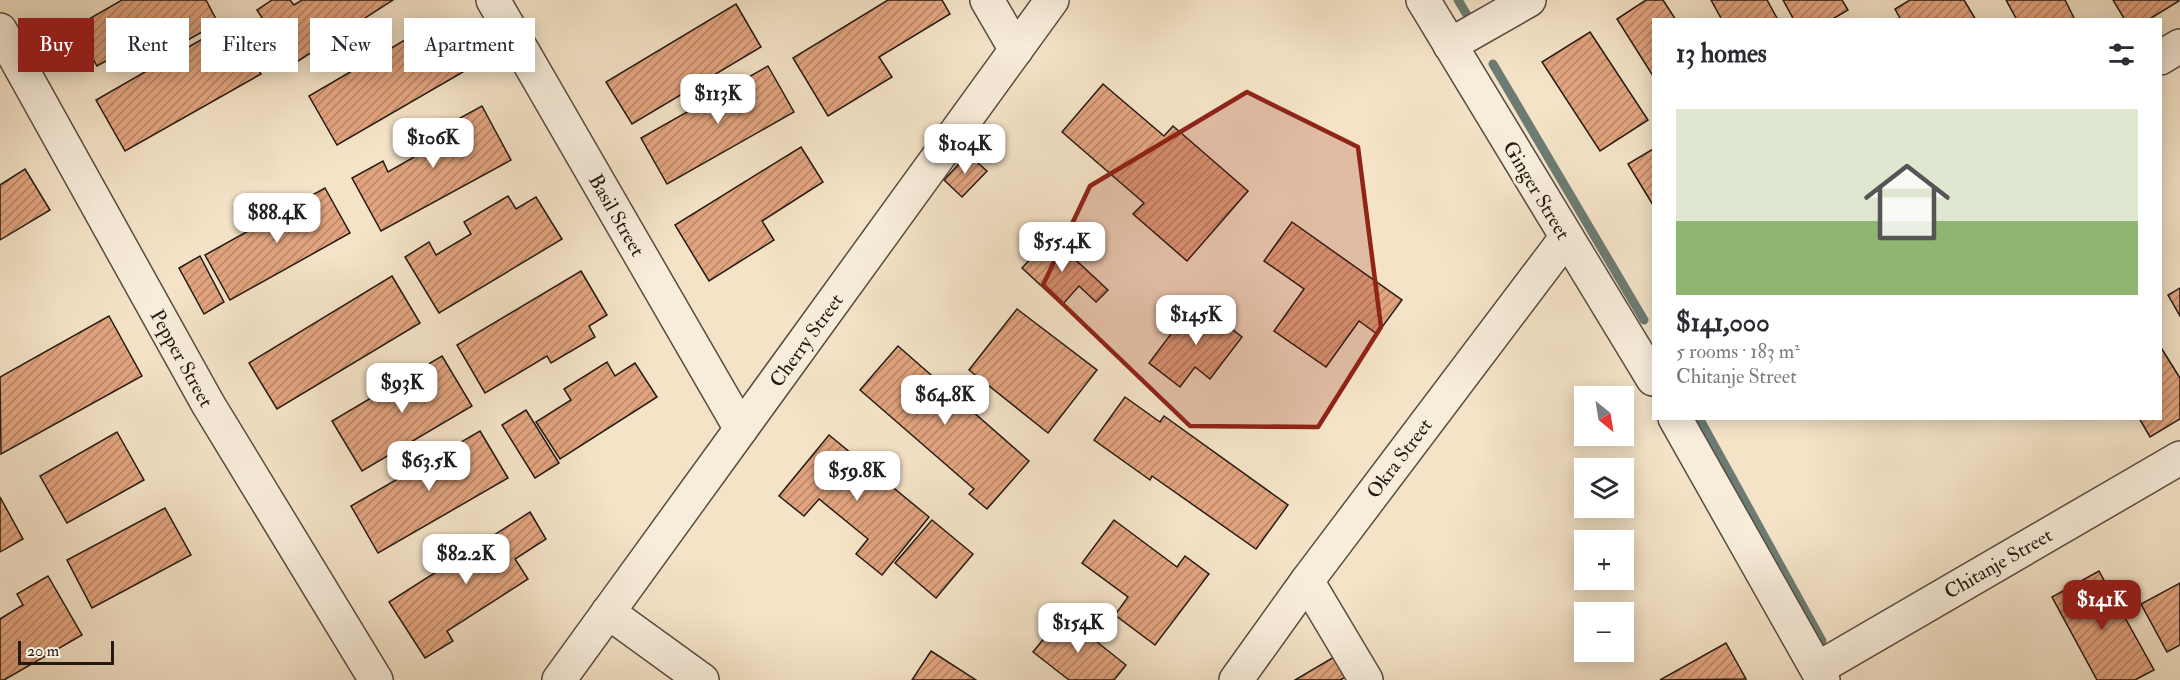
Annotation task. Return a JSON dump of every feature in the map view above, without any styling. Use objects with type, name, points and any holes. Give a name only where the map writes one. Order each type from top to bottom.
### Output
[{"type":"street","name":"Basil Street","points":[[493,0],[741,429]]},
{"type":"street","points":[[987,0],[1016,50]]},
{"type":"street","name":"Cherry Street","points":[[559,680],[1052,0]]},
{"type":"street","name":"Ginger Street","points":[[1423,0],[1566,238],[1649,362]]},
{"type":"street","points":[[1450,45],[1528,0]]},
{"type":"street","name":"Pepper Street","points":[[0,30],[208,404],[376,680]]},
{"type":"street","points":[[2162,57],[2180,46]]},
{"type":"street","name":"Okra Street","points":[[1236,680],[1306,581],[1566,238]]},
{"type":"street","points":[[1677,420],[1820,674]]},
{"type":"street","name":"Chitanje Street","points":[[1820,674],[2180,458]]},
{"type":"street","points":[[1306,581],[1366,680]]},
{"type":"street","points":[[608,612],[702,680]]},
{"type":"highlighted area","points":[[1247,92],[1358,147],[1381,327],[1318,427],[1190,426],[1043,285],[1090,186]]},
{"type":"building","points":[[122,0],[206,0],[215,18],[201,18],[201,33],[189,39],[189,18],[106,18],[106,61],[97,66],[94,61],[94,18],[91,18]]},
{"type":"building","points":[[272,0],[290,0],[294,5],[302,0],[393,0],[365,18],[310,18],[310,53],[298,61],[298,18],[262,18],[257,10]]},
{"type":"building","points":[[888,0],[942,0],[950,14],[879,57],[892,77],[828,116],[793,58]]},
{"type":"building","points":[[1646,0],[1663,0],[1675,18],[1652,18],[1652,74],[1617,19]]},
{"type":"building","points":[[1711,0],[1767,0],[1777,18],[1721,18]]},
{"type":"building","points":[[1783,0],[1842,0],[1848,10],[1834,18],[1793,18]]},
{"type":"building","points":[[1910,0],[1964,0],[1975,18],[1900,18],[1895,9]]},
{"type":"building","points":[[2006,0],[2065,0],[2074,18],[2016,18]]},
{"type":"building","points":[[2113,0],[2179,1],[2151,18],[2124,18]]},
{"type":"building","points":[[736,4],[761,47],[632,124],[606,82]]},
{"type":"building","points":[[1590,32],[1648,120],[1600,151],[1542,62]]},
{"type":"building","points":[[201,40],[201,72],[260,72],[261,74],[125,151],[96,100],[145,72],[189,72],[189,47]]},
{"type":"building","points":[[404,41],[404,72],[463,72],[337,145],[309,96],[350,72],[392,72],[392,48]]},
{"type":"building","points":[[768,66],[794,112],[667,184],[641,138]]},
{"type":"building","points":[[1103,84],[1164,136],[1173,126],[1248,191],[1187,261],[1133,214],[1144,203],[1062,132]]},
{"type":"building","points":[[482,106],[511,160],[381,231],[352,178],[383,161],[388,172],[423,152],[418,141]]},
{"type":"building","points":[[801,147],[823,182],[762,221],[774,240],[709,281],[675,225]]},
{"type":"building","points":[[1652,150],[1652,203],[1628,164]]},
{"type":"building","points":[[968,154],[987,171],[962,197],[944,180]]},
{"type":"building","points":[[25,169],[50,210],[0,240],[0,185]]},
{"type":"building","points":[[325,188],[350,233],[230,300],[205,255]]},
{"type":"building","points":[[508,196],[516,209],[536,197],[562,239],[439,313],[405,257],[429,242],[436,255],[471,234],[464,222]]},
{"type":"building","points":[[1292,222],[1402,300],[1377,334],[1359,321],[1326,367],[1274,331],[1304,289],[1264,261]]},
{"type":"building","points":[[1051,237],[1108,290],[1096,302],[1079,286],[1062,305],[1022,268]]},
{"type":"building","points":[[200,256],[224,302],[204,314],[179,268]]},
{"type":"building","points":[[581,271],[607,315],[589,326],[595,337],[551,363],[547,356],[485,393],[457,345]]},
{"type":"building","points":[[392,276],[420,323],[277,409],[249,363]]},
{"type":"building","points":[[2180,288],[2180,316],[2168,295]]},
{"type":"building","points":[[1196,301],[1242,337],[1210,379],[1195,367],[1180,387],[1149,363]]},
{"type":"building","points":[[1017,309],[1097,370],[1048,433],[969,370]]},
{"type":"building","points":[[109,316],[142,376],[1,454],[0,377]]},
{"type":"building","points":[[898,346],[1029,461],[987,509],[969,494],[974,489],[860,390]]},
{"type":"building","points":[[2162,349],[2180,378],[2180,419],[2150,437],[2140,420],[2162,420]]},
{"type":"building","points":[[442,356],[472,406],[362,471],[332,421]]},
{"type":"building","points":[[607,362],[615,376],[635,363],[657,397],[560,459],[536,422],[571,400],[564,389]]},
{"type":"building","points":[[1125,397],[1160,422],[1164,416],[1288,505],[1256,549],[1152,476],[1150,480],[1094,440]]},
{"type":"building","points":[[526,410],[559,463],[535,478],[502,425]]},
{"type":"building","points":[[480,431],[508,478],[378,553],[351,506]]},
{"type":"building","points":[[117,432],[144,480],[67,523],[40,476]]},
{"type":"building","points":[[829,435],[929,517],[882,575],[856,554],[868,539],[819,499],[804,516],[779,496]]},
{"type":"building","points":[[0,497],[23,539],[0,552]]},
{"type":"building","points":[[165,508],[191,555],[92,608],[67,560]]},
{"type":"building","points":[[530,512],[546,539],[515,559],[528,579],[447,631],[453,641],[425,658],[389,602]]},
{"type":"building","points":[[932,520],[973,554],[936,598],[895,563]]},
{"type":"building","points":[[1114,520],[1177,567],[1185,556],[1209,574],[1155,645],[1115,615],[1128,597],[1082,563]]},
{"type":"building","points":[[2099,571],[2154,670],[2135,680],[2097,680],[2052,597]]},
{"type":"building","points":[[48,576],[82,635],[4,680],[0,680],[0,619],[23,605],[17,594]]},
{"type":"building","points":[[2180,583],[2180,645],[2167,652],[2141,604]]},
{"type":"building","points":[[1063,615],[1126,665],[1114,680],[1069,680],[1033,652]]},
{"type":"building","points":[[1726,643],[1746,679],[1660,680]]},
{"type":"building","points":[[931,651],[976,680],[912,680]]},
{"type":"building","points":[[1334,657],[1346,677],[1340,680],[1295,680]]},
{"type":"waterway","points":[[1458,0],[1467,15]]},
{"type":"waterway","points":[[1493,64],[1644,320]]},
{"type":"waterway","points":[[1700,420],[1822,641]]}]
